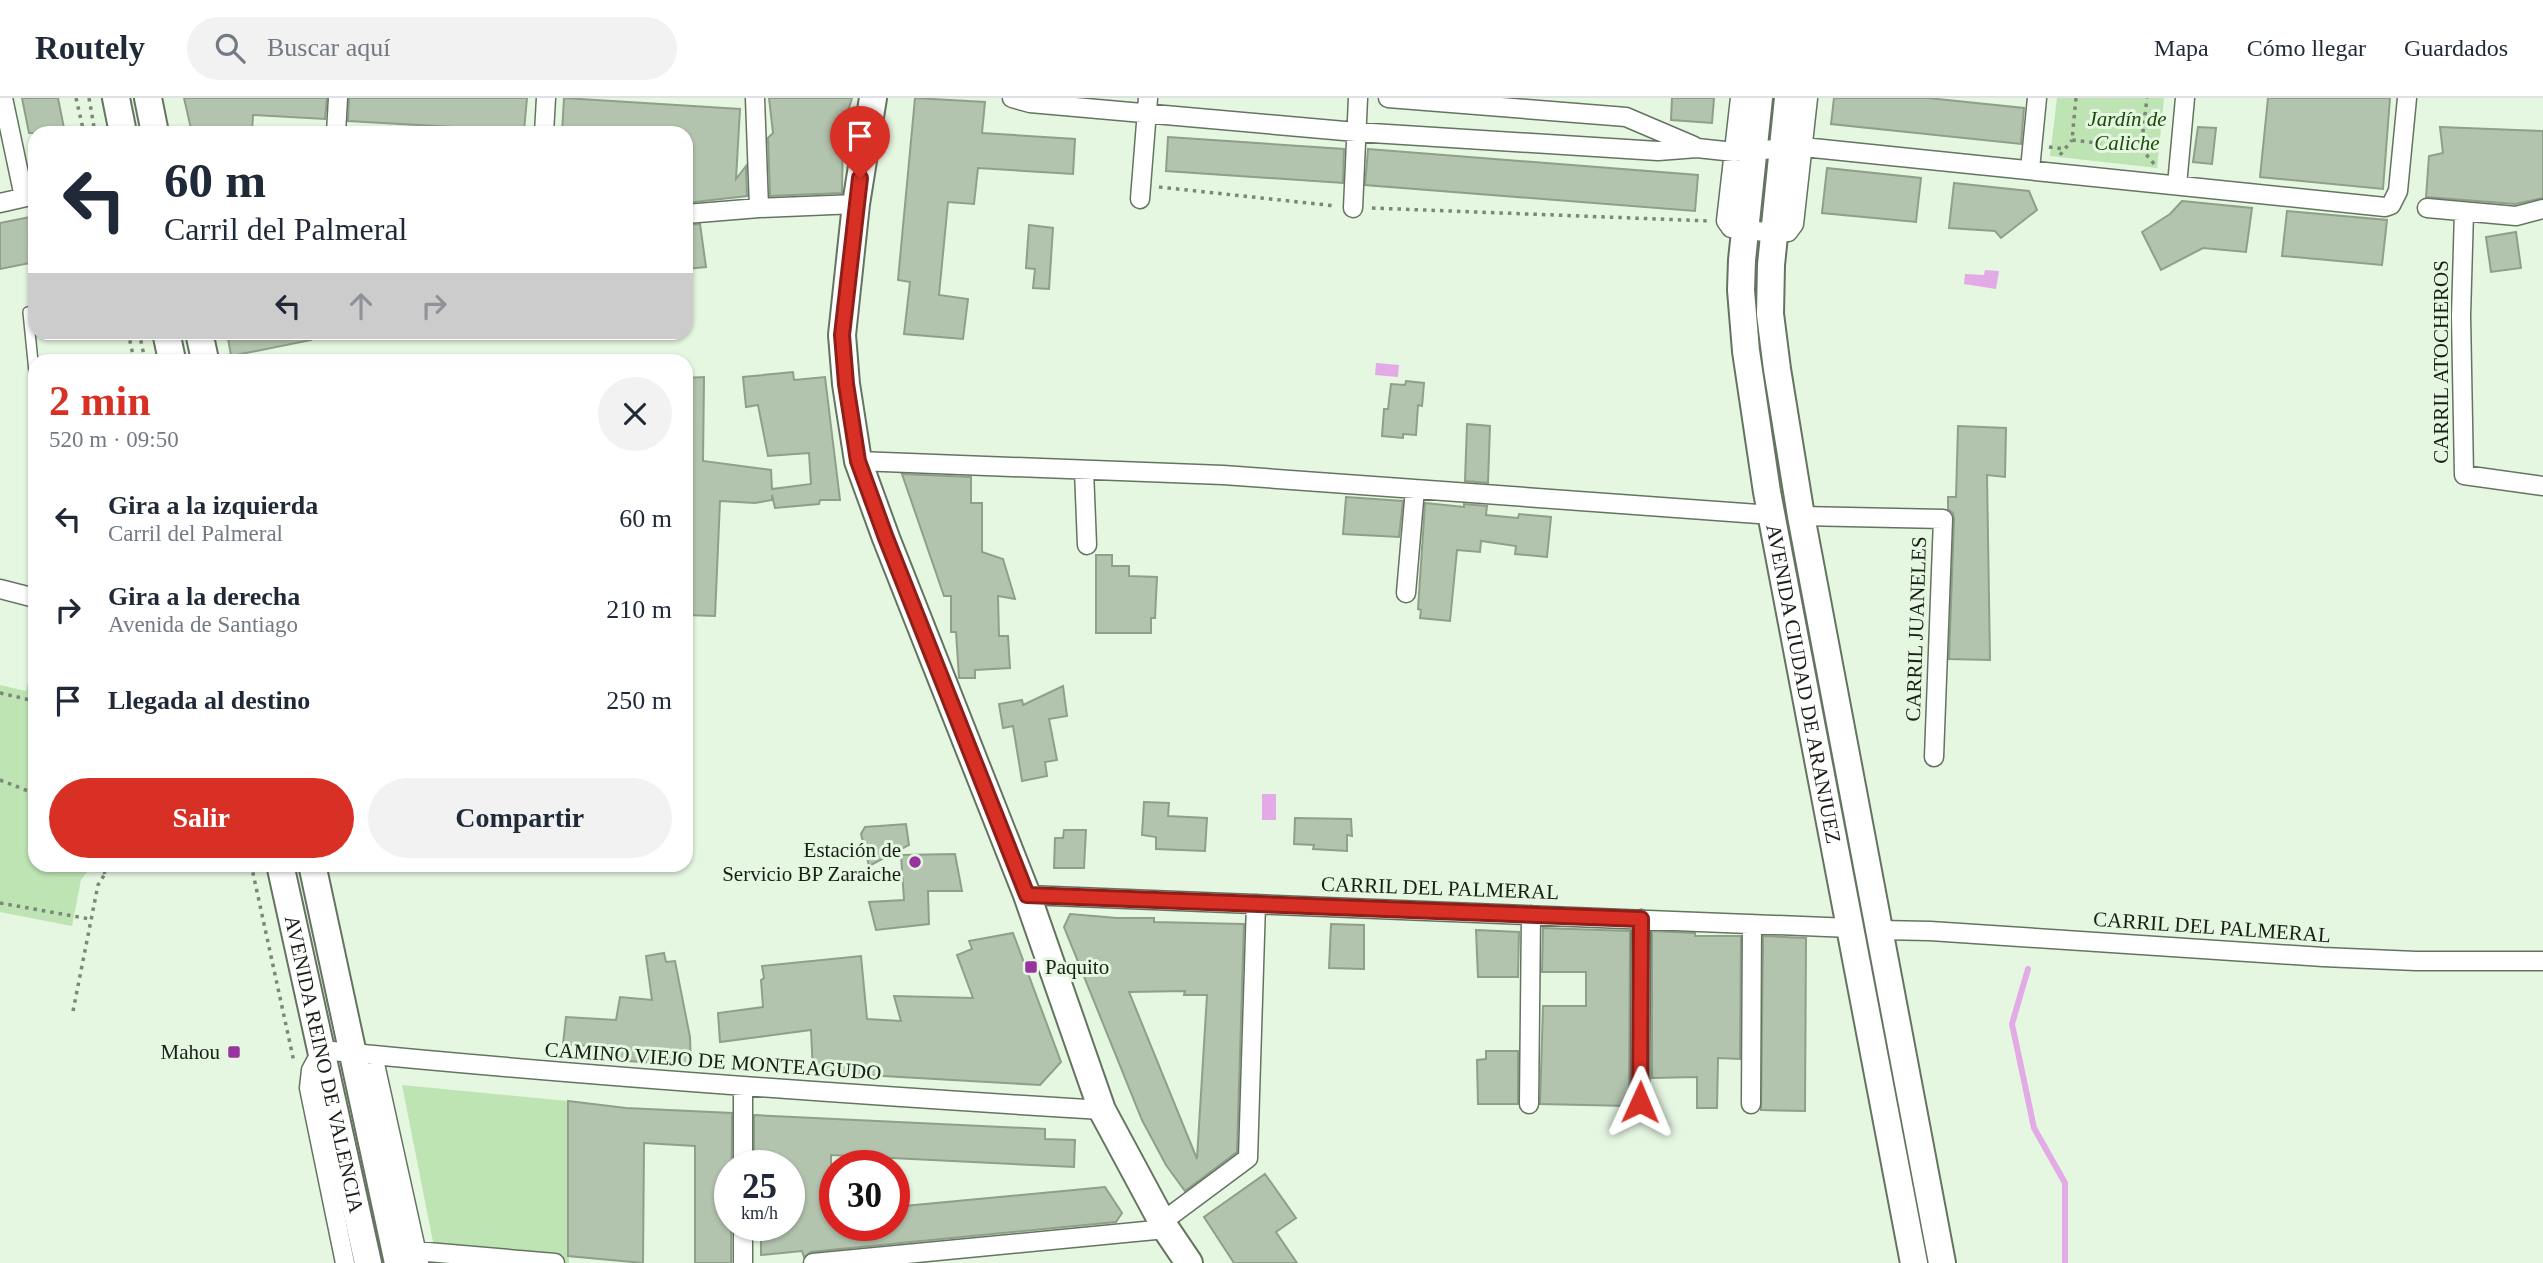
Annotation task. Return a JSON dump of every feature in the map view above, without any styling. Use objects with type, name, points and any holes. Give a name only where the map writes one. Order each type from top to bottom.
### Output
[{"type":"main road","points":[[116,98],[122,126]]},
{"type":"main road","points":[[148,98],[154,126]]},
{"type":"main road","points":[[873,98],[856,204],[842,335],[846,384],[858,461],[1027,895],[1102,1110],[1164,1226],[1189,1263]]},
{"type":"main road","name":"AVENIDA CIUDAD DE ARANJUEZ","points":[[1759,98],[1744,151],[1736,226],[1746,351],[1772,515],[1914,1263]]},
{"type":"main road","name":"AVENIDA CIUDAD DE ARANJUEZ","points":[[1788,98],[1793,148],[1774,233],[1770,314],[1801,516],[1942,1263]]},
{"type":"main road","name":"AVENIDA REINO DE VALENCIA","points":[[282,872],[368,1263]]},
{"type":"main road","name":"AVENIDA REINO DE VALENCIA","points":[[314,872],[363,1054],[411,1259]]},
{"type":"street","points":[[3,98],[28,192]]},
{"type":"street","points":[[336,126],[338,98]]},
{"type":"street","points":[[544,126],[546,98]]},
{"type":"street","points":[[755,98],[759,208]]},
{"type":"street","points":[[1013,98],[1030,103],[1148,106],[1356,132],[1658,151],[1697,148],[1744,151],[1793,148],[2030,169],[2178,177],[2385,207],[2391,205],[2398,191],[2407,98]]},
{"type":"street","points":[[1353,208],[1358,98]]},
{"type":"street","points":[[1388,98],[1626,117],[1697,148]]},
{"type":"street","points":[[1740,98],[1744,151]]},
{"type":"street","points":[[1793,148],[1808,98]]},
{"type":"street","points":[[2030,169],[2037,98]]},
{"type":"street","points":[[2178,177],[2185,98]]},
{"type":"street","points":[[1141,192],[1148,106]]},
{"type":"street","points":[[0,203],[28,196]]},
{"type":"street","points":[[693,213],[856,204]]},
{"type":"street","points":[[2427,208],[2516,216],[2543,209]]},
{"type":"street","name":"CARRIL ATOCHEROS","points":[[2464,212],[2461,316],[2464,475],[2543,486]]},
{"type":"street","points":[[1736,226],[1774,233]]},
{"type":"street","points":[[858,461],[1223,475],[1772,515]]},
{"type":"street","points":[[1084,470],[1087,545]]},
{"type":"street","points":[[1406,593],[1415,489]]},
{"type":"street","name":"CARRIL JUANELES","points":[[1801,516],[1943,519],[1934,757]]},
{"type":"street","points":[[0,589],[28,596]]},
{"type":"street","name":"CARRIL DEL PALMERAL","points":[[1027,895],[1851,928]]},
{"type":"street","points":[[813,1263],[1164,1226],[1248,1158],[1256,904]]},
{"type":"street","points":[[1529,1104],[1531,915]]},
{"type":"street","points":[[1640,1102],[1641,919]]},
{"type":"street","points":[[1751,1104],[1752,924]]},
{"type":"street","name":"CARRIL DEL PALMERAL","points":[[1879,930],[2323,957],[2416,961],[2543,961]]},
{"type":"street","points":[[322,1050],[311,1070],[309,1088],[345,1263]]},
{"type":"street","name":"CAMINO VIEJO DE MONTEAGUDO","points":[[322,1050],[743,1088],[1102,1110]]},
{"type":"street","points":[[743,1088],[743,1150]]},
{"type":"street","points":[[743,1241],[743,1263]]},
{"type":"street","points":[[411,1259],[555,1263]]},
{"type":"path","points":[[76,98],[82,126]]},
{"type":"path","points":[[89,98],[94,126]]},
{"type":"path","points":[[2076,98],[2072,140],[2141,148],[2157,168],[2178,177]]},
{"type":"path","points":[[2141,148],[2147,98]]},
{"type":"path","points":[[1141,192],[1353,208],[1736,226]]},
{"type":"path","points":[[0,693],[28,699]]},
{"type":"path","points":[[0,780],[28,791]]},
{"type":"path","points":[[253,872],[296,1069]]},
{"type":"path","points":[[73,1011],[90,919],[98,885],[105,874]]},
{"type":"path","points":[[0,903],[90,919]]},
{"type":"green space","name":"Jardín de Caliche","points":[[2057,98],[2164,98],[2157,168],[2050,156]]},
{"type":"green space","points":[[28,683],[28,872],[87,872],[81,880],[72,926],[0,912],[0,685],[26,691]]},
{"type":"green space","points":[[402,1085],[568,1101],[569,1263],[435,1252]]},
{"type":"shaded area","points":[[1985,270],[1999,271],[1996,289],[1964,284],[1965,274],[1984,275]]},
{"type":"shaded area","points":[[1376,363],[1399,365],[1398,377],[1375,375]]},
{"type":"shaded area","points":[[1262,794],[1276,794],[1276,820],[1262,820]]},
{"type":"building","points":[[22,98],[58,98],[64,126],[28,128]]},
{"type":"building","points":[[184,98],[327,98],[325,119],[253,115],[252,126],[190,126]]},
{"type":"building","points":[[349,98],[527,98],[524,126],[436,126],[348,121]]},
{"type":"building","points":[[564,98],[740,109],[736,179],[746,166],[747,196],[693,202],[693,126],[562,126]]},
{"type":"building","points":[[769,98],[852,98],[843,128],[842,193],[770,196],[768,138],[773,133]]},
{"type":"building","points":[[915,98],[985,102],[982,133],[1075,139],[1073,174],[978,168],[974,204],[948,202],[939,295],[968,299],[963,339],[904,334],[910,282],[898,280]]},
{"type":"building","points":[[1672,98],[1714,98],[1712,123],[1671,120]]},
{"type":"building","points":[[1834,98],[1928,98],[2024,108],[2021,144],[1831,124]]},
{"type":"building","points":[[2268,98],[2390,98],[2383,189],[2260,177]]},
{"type":"building","points":[[2198,127],[2216,128],[2212,164],[2193,162]]},
{"type":"building","points":[[2440,127],[2543,131],[2543,198],[2515,204],[2426,197],[2429,156],[2443,153]]},
{"type":"building","points":[[1168,137],[1344,149],[1343,183],[1166,171]]},
{"type":"building","points":[[1368,149],[1698,175],[1695,211],[1365,185]]},
{"type":"building","points":[[1827,168],[1921,178],[1916,222],[1822,213]]},
{"type":"building","points":[[1954,183],[2029,191],[2037,210],[2001,238],[1995,231],[1949,228]]},
{"type":"building","points":[[2182,201],[2252,208],[2246,252],[2203,248],[2161,270],[2142,232],[2170,214]]},
{"type":"building","points":[[2287,211],[2387,220],[2382,265],[2282,256]]},
{"type":"building","points":[[28,217],[28,263],[0,269],[0,223]]},
{"type":"building","points":[[693,224],[700,224],[706,267],[693,268]]},
{"type":"building","points":[[1029,225],[1053,228],[1049,289],[1033,288],[1035,269],[1026,268]]},
{"type":"building","points":[[2516,232],[2521,268],[2491,272],[2486,237]]},
{"type":"building","points":[[228,340],[311,340],[241,354],[231,354]]},
{"type":"building","points":[[793,372],[794,380],[825,377],[840,500],[820,500],[819,504],[775,508],[772,495],[772,500],[755,503],[720,501],[715,616],[693,615],[693,378],[704,377],[703,461],[771,470],[772,489],[811,484],[809,453],[768,456],[758,405],[746,407],[743,377]]},
{"type":"building","points":[[1406,381],[1424,383],[1422,406],[1418,405],[1416,435],[1403,434],[1403,438],[1382,436],[1384,409],[1388,409],[1391,384],[1405,385]]},
{"type":"building","points":[[1467,424],[1490,426],[1488,483],[1465,481]]},
{"type":"building","points":[[1958,426],[2006,428],[2005,477],[1987,475],[1990,660],[1949,659],[1954,519],[1953,513],[1948,509],[1948,497],[1956,497]]},
{"type":"building","points":[[902,474],[971,477],[971,503],[982,503],[982,552],[1003,559],[1015,599],[998,596],[999,636],[1008,636],[1010,668],[975,670],[975,678],[959,678],[956,632],[951,632],[951,596],[944,596]]},
{"type":"building","points":[[1346,497],[1403,501],[1399,537],[1343,534]]},
{"type":"building","points":[[1425,503],[1464,507],[1464,504],[1487,506],[1486,515],[1551,517],[1547,557],[1515,554],[1516,546],[1481,541],[1480,552],[1457,550],[1450,621],[1420,618],[1421,610],[1418,609]]},
{"type":"building","points":[[1096,555],[1112,555],[1112,566],[1129,566],[1129,576],[1157,577],[1155,618],[1151,618],[1151,633],[1096,633]]},
{"type":"building","points":[[1063,686],[1067,716],[1049,719],[1057,760],[1045,762],[1047,776],[1022,781],[1013,726],[1003,728],[999,704],[1022,700],[1023,705]]},
{"type":"building","points":[[1144,802],[1169,803],[1168,816],[1207,818],[1205,851],[1156,849],[1156,837],[1142,835]]},
{"type":"building","points":[[1295,818],[1351,819],[1352,836],[1347,835],[1347,851],[1313,849],[1314,845],[1294,844]]},
{"type":"building","points":[[906,824],[909,845],[869,866],[861,834],[865,827]]},
{"type":"building","points":[[1064,830],[1086,830],[1084,868],[1054,868],[1055,838],[1063,838]]},
{"type":"building","points":[[955,854],[962,891],[928,891],[929,924],[876,930],[869,902],[904,900],[901,855]]},
{"type":"building","points":[[1070,914],[1154,918],[1154,922],[1244,924],[1237,1152],[1185,1191],[1166,1165],[1142,1120],[1064,927]],"holes":[[[1185,991],[1184,995],[1207,995],[1197,1159],[1129,992]]]},
{"type":"building","points":[[1331,924],[1364,925],[1364,969],[1329,968]]},
{"type":"building","points":[[1543,928],[1630,931],[1629,1106],[1540,1104],[1543,1006],[1586,1006],[1586,972],[1542,972]]},
{"type":"building","points":[[1476,930],[1519,932],[1518,977],[1478,977]]},
{"type":"building","points":[[1652,931],[1695,933],[1695,936],[1741,936],[1740,1059],[1718,1058],[1717,1108],[1697,1108],[1697,1077],[1652,1078]]},
{"type":"building","points":[[1013,933],[1061,1062],[1040,1085],[813,1072],[811,1030],[720,1042],[718,1013],[763,1007],[762,966],[861,956],[867,1019],[901,1021],[894,996],[973,998],[957,955],[972,949],[969,941]]},
{"type":"building","points":[[1763,936],[1806,938],[1805,1111],[1761,1110]]},
{"type":"building","points":[[664,953],[666,962],[675,961],[690,1037],[691,1065],[611,1060],[613,1048],[563,1044],[566,1017],[616,1020],[620,997],[652,1000],[646,956]]},
{"type":"building","points":[[1486,1051],[1518,1051],[1518,1104],[1478,1104],[1477,1060],[1486,1059]]},
{"type":"building","points":[[568,1101],[626,1108],[732,1113],[732,1150],[714,1150],[714,1241],[731,1241],[731,1263],[695,1263],[695,1146],[644,1143],[643,1263],[568,1256]]},
{"type":"building","points":[[754,1115],[1045,1129],[1045,1139],[1075,1140],[1074,1167],[910,1159],[910,1150],[819,1150],[819,1241],[910,1241],[910,1205],[1105,1187],[1122,1213],[1116,1222],[811,1252],[804,1257],[802,1251],[761,1255],[761,1241],[805,1241],[805,1150],[754,1150]]},
{"type":"building","points":[[1265,1174],[1296,1218],[1276,1232],[1297,1263],[1234,1263],[1204,1217]]},
{"type":"waterway","points":[[2028,969],[2012,1024],[2034,1128],[2065,1183],[2065,1263]]},
{"type":"place","name":"Estación de Servicio BP Zaraiche","points":[[915,862]]},
{"type":"place","name":"Paquito","points":[[1031,967]]},
{"type":"place","name":"Mahou","points":[[234,1052]]},
{"type":"route","points":[[860,178],[842,335],[846,384],[858,461],[1027,895],[1641,919],[1640,1102]]}]
